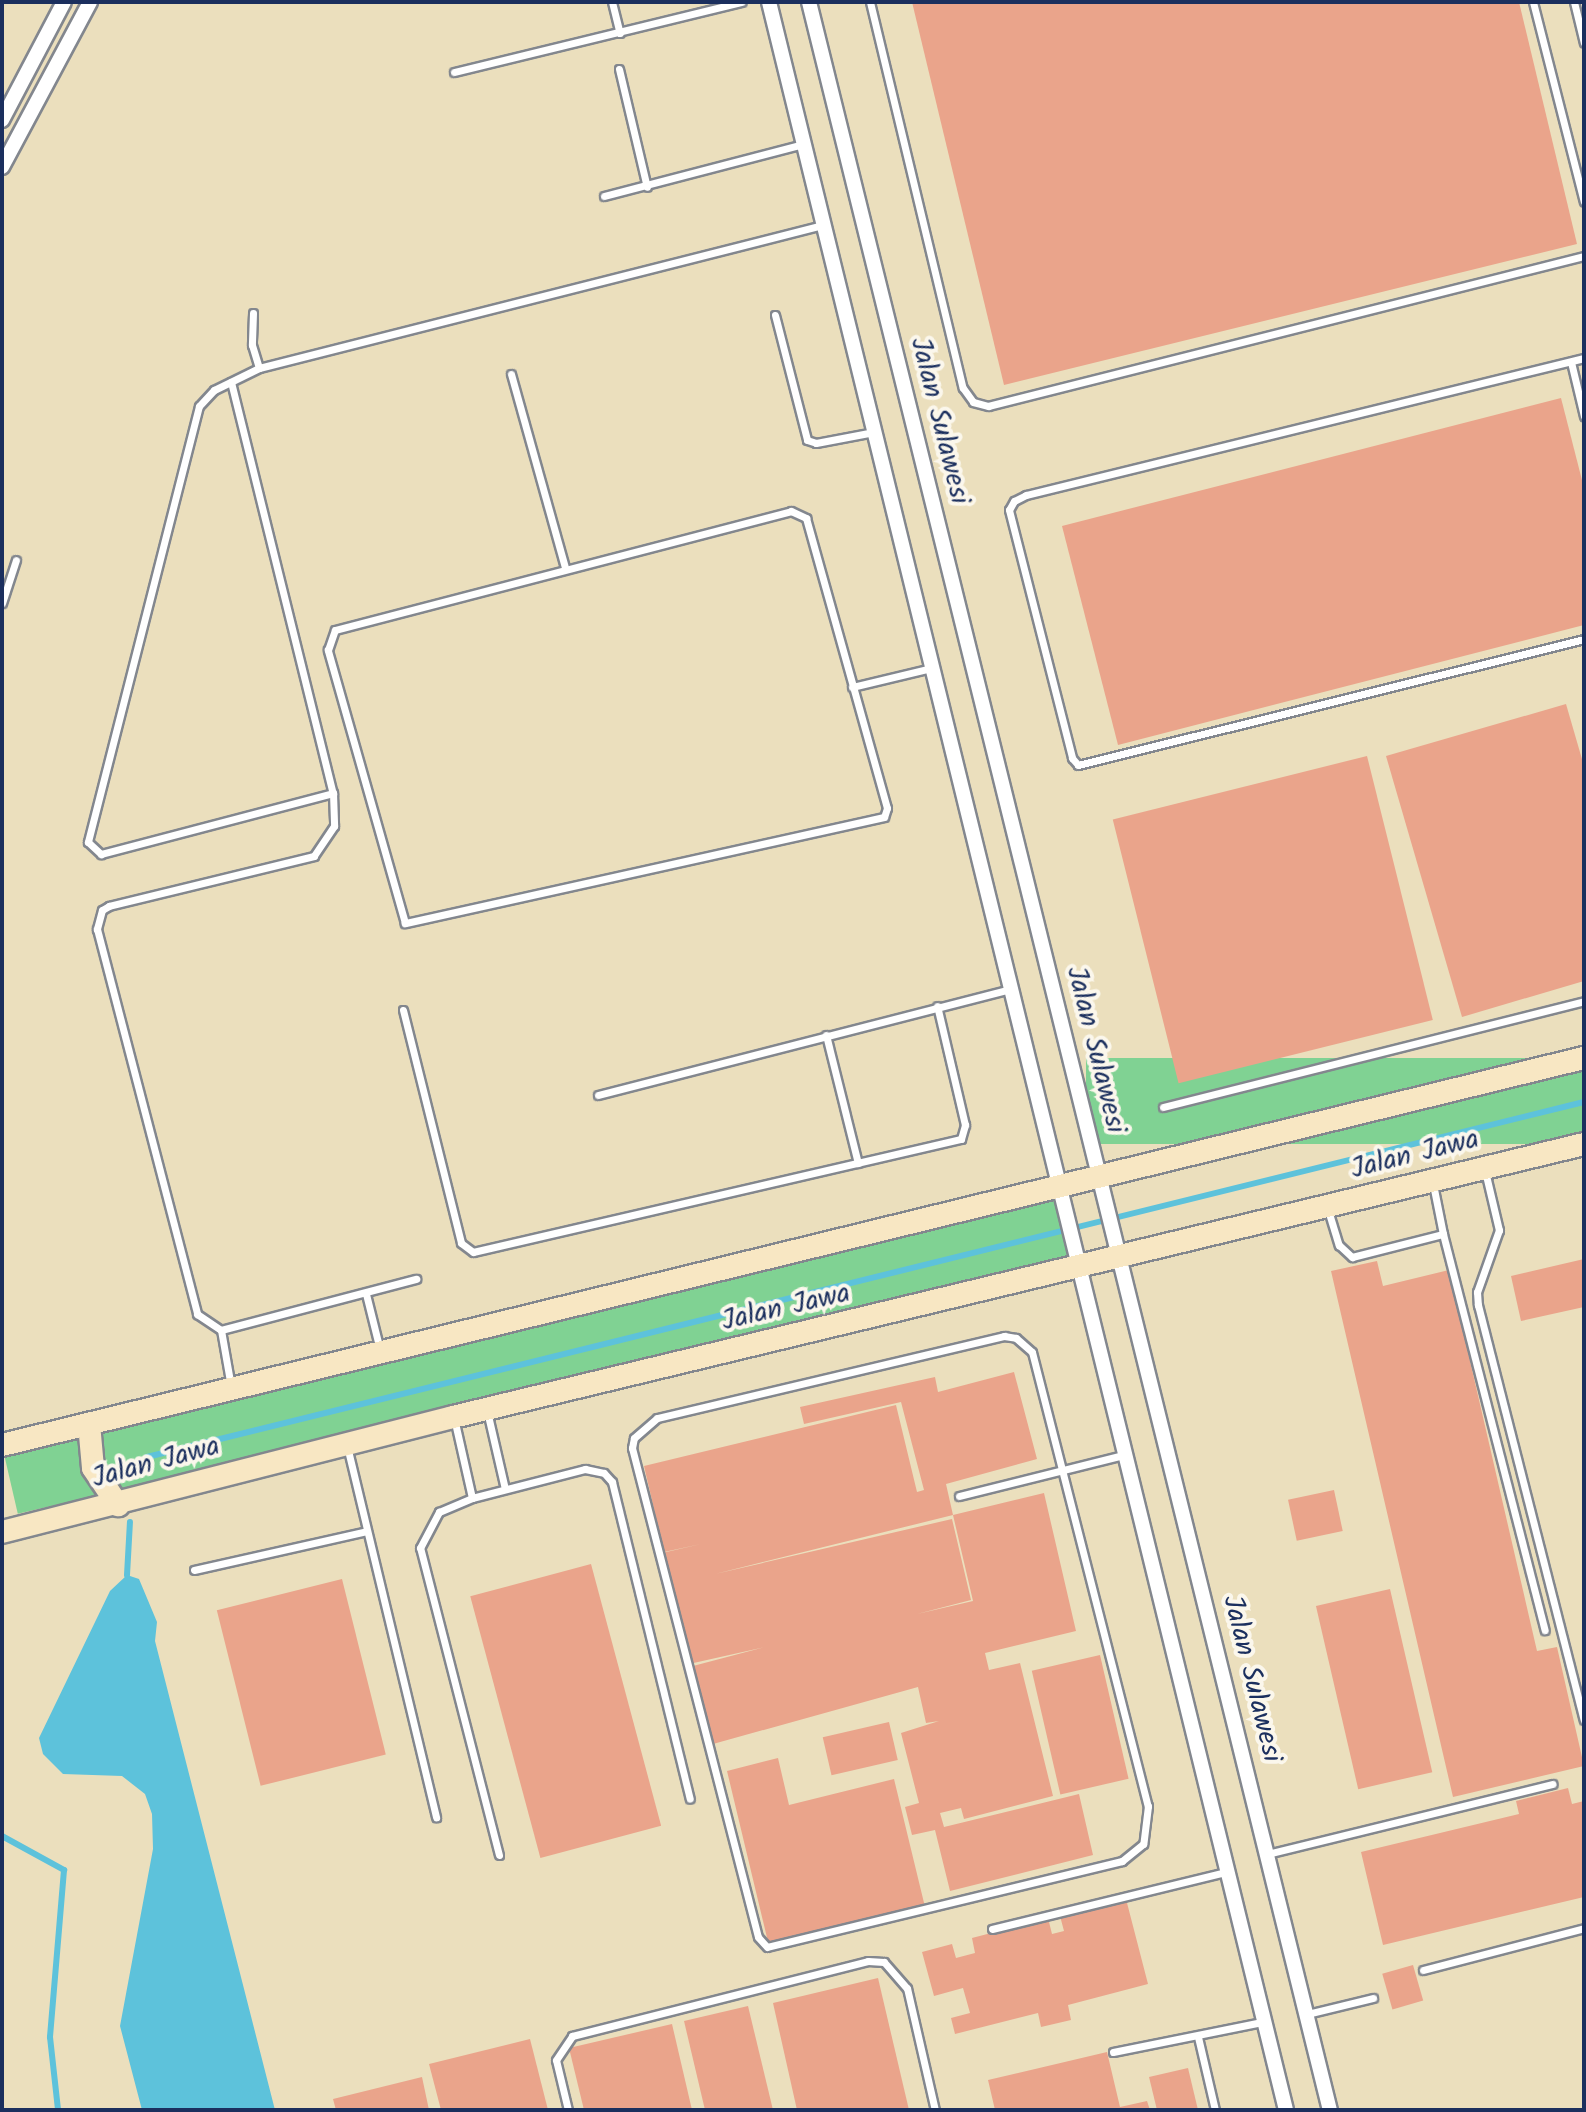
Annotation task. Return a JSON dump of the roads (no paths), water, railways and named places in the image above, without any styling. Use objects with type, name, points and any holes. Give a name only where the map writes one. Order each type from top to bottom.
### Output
[{"type":"street","points":[[2,167],[90,2]]},
{"type":"street","points":[[769,2],[1286,2110]]},
{"type":"street","name":"Jalan Sulawesi","points":[[809,2],[1330,2110]]},
{"type":"street","points":[[2,120],[62,5],[81,18]]},
{"type":"street","points":[[15,97],[35,107]]},
{"type":"street","name":"Jalan Jawa","points":[[2,1445],[381,1352],[1102,1186],[1584,1058]]},
{"type":"street","name":"Jalan Jawa","points":[[2,1532],[1077,1260],[1328,1208],[1584,1144]]},
{"type":"street","points":[[89,1424],[93,1468],[118,1505]]},
{"type":"lane","points":[[612,2],[620,33]]},
{"type":"lane","points":[[454,72],[742,2]]},
{"type":"lane","points":[[870,2],[963,388],[973,402],[988,406],[1584,256]]},
{"type":"lane","points":[[1533,2],[1584,202]]},
{"type":"lane","points":[[1574,2],[1584,43]]},
{"type":"lane","points":[[619,69],[647,187]]},
{"type":"lane","points":[[604,196],[804,144]]},
{"type":"lane","points":[[333,793],[101,854],[88,842],[199,406],[231,382],[259,368],[823,225]]},
{"type":"lane","points":[[253,313],[252,345],[259,368]]},
{"type":"lane","points":[[775,315],[807,440],[816,443],[874,432]]},
{"type":"lane","points":[[1584,358],[1026,495],[1014,501],[1009,510],[1078,765],[1584,639]]},
{"type":"lane","points":[[1571,362],[1584,416]]},
{"type":"lane","points":[[511,374],[565,568]]},
{"type":"lane","points":[[231,382],[333,793],[334,826],[314,856],[109,906],[98,917],[97,929],[192,1303],[197,1314],[221,1330],[231,1388]]},
{"type":"lane","points":[[799,512],[806,518],[852,687],[887,808],[884,817],[409,925],[400,918],[328,650],[330,638],[344,625],[799,512]]},
{"type":"lane","points":[[2,603],[16,560]]},
{"type":"lane","points":[[852,687],[932,668]]},
{"type":"lane","points":[[598,1095],[1011,988]]},
{"type":"lane","points":[[1163,1107],[1584,1001]]},
{"type":"lane","points":[[403,1010],[466,1250],[858,1163],[966,1133],[937,1006]]},
{"type":"lane","points":[[826,1035],[858,1163]]},
{"type":"lane","points":[[1485,1169],[1499,1230],[1477,1292],[1478,1305],[1584,1720]]},
{"type":"lane","points":[[1432,1182],[1545,1630]]},
{"type":"lane","points":[[1328,1208],[1339,1245],[1352,1257],[1443,1234]]},
{"type":"lane","points":[[221,1330],[416,1279]]},
{"type":"lane","points":[[366,1294],[381,1352]]},
{"type":"lane","points":[[1004,1336],[1016,1338],[1032,1352],[1062,1472],[1148,1806],[1143,1844],[1122,1861],[767,1947],[758,1937],[636,1463],[634,1438],[641,1427],[657,1418],[1004,1336]]},
{"type":"lane","points":[[486,1409],[505,1489]]},
{"type":"lane","points":[[453,1417],[472,1498]]},
{"type":"lane","points":[[346,1443],[436,1817]]},
{"type":"lane","points":[[959,1496],[1123,1455]]},
{"type":"lane","points":[[499,1855],[420,1548],[439,1512],[472,1498],[585,1469],[604,1473],[612,1482],[690,1799]]},
{"type":"lane","points":[[194,1570],[367,1531]]},
{"type":"lane","points":[[1267,1854],[1553,1784]]},
{"type":"lane","points":[[992,1929],[1226,1872]]},
{"type":"lane","points":[[1423,1970],[1584,1928]]},
{"type":"lane","points":[[568,2110],[556,2060],[572,2036],[868,1961],[891,1967],[907,1988],[935,2110]]},
{"type":"lane","points":[[1307,2014],[1373,1998]]},
{"type":"lane","points":[[1113,2052],[1262,2022]]},
{"type":"lane","points":[[1198,2037],[1215,2110]]},
{"type":"water","points":[[127,1575],[139,1579],[157,1622],[155,1641],[275,2110],[142,2110],[120,2026],[153,1849],[152,1814],[145,1794],[122,1776],[63,1774],[43,1754],[39,1738],[110,1591]]},
{"type":"waterway","points":[[132,1476],[147,1457],[1584,1102]]},
{"type":"waterway","points":[[127,1575],[130,1522]]},
{"type":"waterway","points":[[2,1836],[64,1870],[50,2037],[58,2110]]}]
